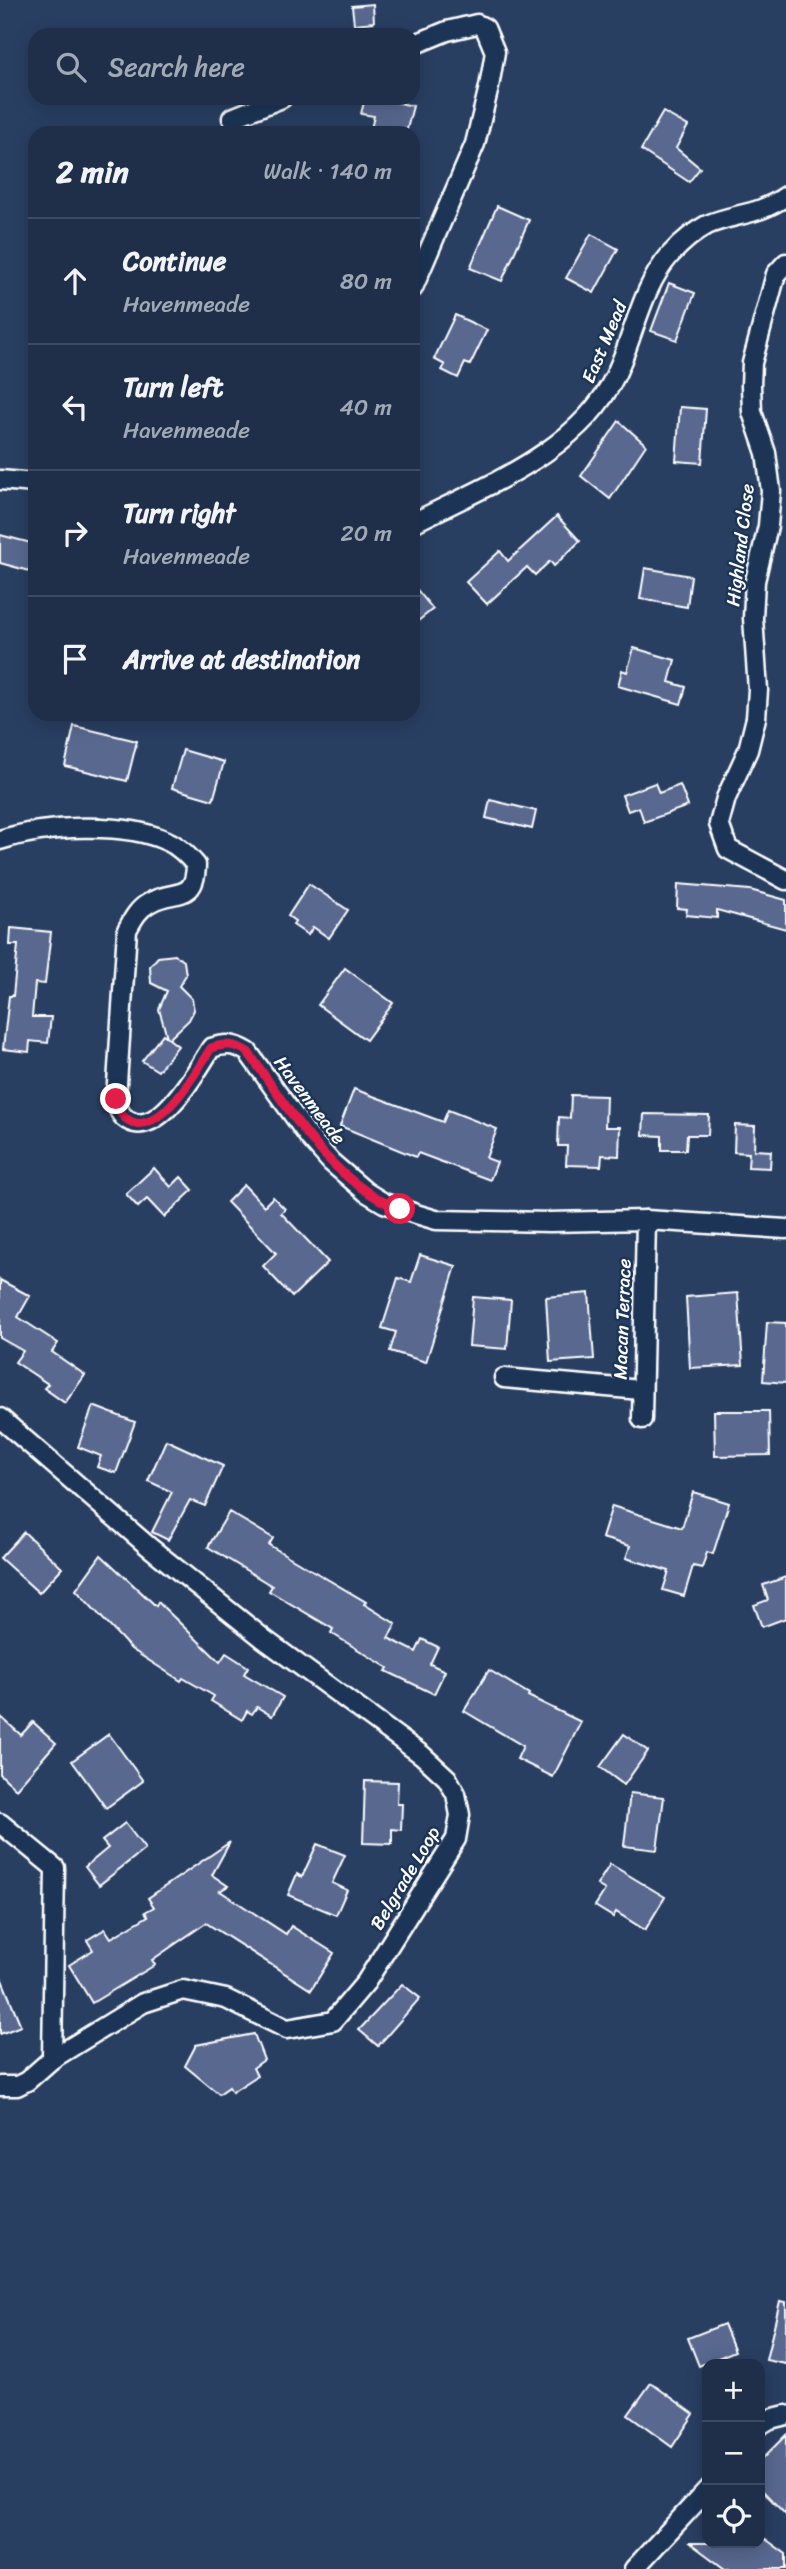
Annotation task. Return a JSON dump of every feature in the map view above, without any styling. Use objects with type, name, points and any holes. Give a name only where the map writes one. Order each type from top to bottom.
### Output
[{"type":"street","points":[[420,42],[447,31],[477,24],[485,28],[495,52],[475,144],[420,272]]},
{"type":"street","points":[[232,118],[264,105]]},
{"type":"street","name":"East Mead","points":[[420,519],[518,468],[563,440],[582,423],[611,385],[644,301],[669,256],[691,235],[708,225],[766,208],[786,196]]},
{"type":"street","name":"Highland Close","points":[[786,263],[776,274],[752,363],[752,412],[766,453],[771,491],[768,526],[755,581],[753,618],[758,690],[756,718],[748,750],[726,798],[719,824],[728,849],[786,880]]},
{"type":"street","points":[[0,480],[28,482]]},
{"type":"street","name":"Havenmeade","points":[[0,840],[25,833],[96,827],[120,828],[169,841],[197,865],[196,879],[190,889],[180,895],[163,897],[148,903],[136,914],[127,930],[116,1099],[118,1110],[127,1121],[143,1124],[152,1121],[173,1103],[211,1048],[221,1044],[236,1045],[248,1052],[309,1137],[331,1162],[366,1192],[384,1203],[436,1220],[646,1220],[786,1228]]},
{"type":"street","name":"Macan Terrace","points":[[642,1419],[646,1220]]},
{"type":"street","points":[[503,1378],[641,1390]]},
{"type":"street","name":"Belgrade Loop","points":[[0,1418],[148,1546],[264,1639],[422,1755],[447,1778],[456,1794],[460,1815],[456,1839],[444,1859],[366,1982],[333,2021],[287,2029],[226,1999],[183,1990],[143,2003],[52,2059],[27,2081],[17,2086],[0,2087]]},
{"type":"street","points":[[0,1823],[55,1868],[52,2059]]},
{"type":"street","points":[[765,2422],[781,2414],[786,2415]]},
{"type":"street","points":[[634,2569],[702,2495]]},
{"type":"building","points":[[373,4],[374,22],[354,24],[352,6]]},
{"type":"building","points":[[363,105],[413,106],[408,126],[372,126],[374,116],[361,114]]},
{"type":"building","points":[[663,112],[688,126],[676,148],[700,168],[689,182],[641,150]]},
{"type":"building","points":[[497,206],[529,220],[502,281],[470,268]]},
{"type":"building","points":[[591,234],[618,249],[594,293],[566,278]]},
{"type":"building","points":[[669,283],[695,293],[677,340],[651,331]]},
{"type":"building","points":[[455,315],[487,330],[470,365],[465,363],[458,378],[442,370],[445,365],[434,359]]},
{"type":"building","points":[[680,407],[706,409],[702,463],[676,461]]},
{"type":"building","points":[[619,421],[646,445],[610,499],[581,476]]},
{"type":"building","points":[[557,516],[580,541],[554,566],[550,561],[535,575],[527,567],[487,604],[466,582],[500,551],[508,561]]},
{"type":"building","points":[[0,535],[28,542],[28,571],[0,563]]},
{"type":"building","points":[[645,568],[691,576],[687,607],[640,599]]},
{"type":"building","points":[[420,593],[433,609],[420,619]]},
{"type":"building","points":[[634,648],[675,660],[669,682],[686,687],[681,704],[618,686],[622,670],[627,672]]},
{"type":"building","points":[[74,726],[137,741],[127,781],[65,766]]},
{"type":"building","points":[[183,750],[224,762],[213,800],[172,788]]},
{"type":"building","points":[[655,783],[659,793],[680,785],[688,806],[644,822],[639,807],[628,811],[622,795]]},
{"type":"building","points":[[490,800],[536,811],[532,829],[486,818]]},
{"type":"building","points":[[309,884],[348,910],[329,938],[313,927],[308,935],[293,925],[295,921],[288,916]]},
{"type":"building","points":[[678,884],[750,890],[786,900],[786,929],[717,910],[717,918],[686,915],[687,909],[677,908]]},
{"type":"building","points":[[11,928],[51,932],[45,984],[35,983],[32,1017],[51,1017],[48,1043],[30,1041],[29,1052],[3,1049],[9,996],[13,996],[18,945],[10,945]]},
{"type":"building","points":[[175,955],[184,961],[186,975],[179,986],[192,999],[194,1010],[189,1020],[169,1039],[178,1046],[158,1071],[142,1061],[163,1034],[167,1037],[159,1009],[167,991],[151,983],[150,966],[158,957]]},
{"type":"building","points":[[345,968],[393,1003],[366,1040],[318,1005]]},
{"type":"building","points":[[354,1089],[443,1122],[448,1110],[497,1129],[486,1158],[497,1162],[490,1180],[418,1153],[416,1157],[340,1126]]},
{"type":"building","points":[[571,1095],[606,1096],[605,1127],[620,1127],[619,1156],[602,1155],[601,1166],[566,1165],[567,1146],[558,1146],[559,1117],[570,1118]]},
{"type":"building","points":[[644,1114],[709,1115],[708,1135],[687,1135],[686,1150],[662,1150],[662,1136],[643,1135]]},
{"type":"building","points":[[735,1125],[755,1126],[754,1150],[771,1151],[770,1168],[748,1167],[749,1153],[734,1152]]},
{"type":"building","points":[[154,1168],[171,1187],[181,1177],[193,1190],[164,1217],[147,1199],[138,1207],[126,1194]]},
{"type":"building","points":[[244,1185],[264,1206],[273,1197],[285,1209],[281,1213],[328,1262],[292,1297],[263,1266],[276,1253],[227,1202]]},
{"type":"building","points":[[420,1255],[456,1266],[426,1362],[390,1351],[396,1332],[382,1328],[398,1278],[411,1282]]},
{"type":"building","points":[[0,1280],[30,1296],[18,1317],[58,1343],[52,1352],[85,1375],[65,1403],[44,1388],[48,1384],[15,1362],[23,1351],[0,1338]]},
{"type":"building","points":[[589,1293],[594,1359],[550,1362],[546,1297]]},
{"type":"building","points":[[738,1293],[743,1365],[690,1368],[686,1297]]},
{"type":"building","points":[[473,1297],[511,1300],[507,1349],[469,1346]]},
{"type":"building","points":[[767,1322],[786,1323],[786,1383],[763,1381]]},
{"type":"building","points":[[93,1406],[135,1422],[116,1473],[97,1467],[101,1456],[78,1447]]},
{"type":"building","points":[[714,1411],[769,1411],[770,1455],[715,1456]]},
{"type":"building","points":[[166,1440],[223,1466],[205,1506],[190,1500],[168,1540],[152,1532],[172,1492],[148,1481]]},
{"type":"building","points":[[693,1492],[729,1503],[713,1554],[707,1552],[702,1568],[693,1566],[684,1596],[663,1590],[669,1571],[626,1558],[630,1546],[602,1538],[612,1506],[682,1528]]},
{"type":"building","points":[[229,1512],[273,1538],[269,1545],[366,1602],[364,1604],[396,1624],[388,1638],[416,1652],[422,1639],[438,1647],[430,1664],[445,1671],[434,1694],[386,1671],[388,1668],[331,1633],[333,1629],[269,1591],[272,1586],[208,1547]]},
{"type":"building","points":[[24,1532],[62,1568],[39,1593],[0,1558]]},
{"type":"building","points":[[101,1555],[156,1606],[158,1602],[220,1662],[226,1653],[248,1667],[244,1674],[283,1697],[272,1716],[257,1707],[252,1714],[247,1711],[242,1720],[211,1701],[214,1696],[183,1678],[181,1681],[131,1649],[76,1590]]},
{"type":"building","points":[[786,1577],[786,1618],[762,1627],[754,1605],[768,1600],[763,1585]]},
{"type":"building","points":[[489,1670],[529,1694],[528,1696],[581,1722],[553,1777],[517,1759],[523,1746],[464,1711]]},
{"type":"building","points":[[0,1716],[21,1735],[33,1722],[56,1743],[16,1789],[0,1774]]},
{"type":"building","points":[[109,1734],[143,1781],[106,1808],[72,1761]]},
{"type":"building","points":[[624,1734],[648,1751],[624,1785],[600,1767]]},
{"type":"building","points":[[365,1781],[398,1782],[397,1804],[402,1804],[401,1830],[392,1829],[392,1844],[363,1843]]},
{"type":"building","points":[[630,1793],[664,1797],[657,1850],[624,1846]]},
{"type":"building","points":[[125,1823],[145,1849],[99,1885],[85,1867],[108,1848],[102,1841]]},
{"type":"building","points":[[230,1842],[212,1875],[228,1886],[220,1891],[286,1934],[291,1926],[334,1953],[311,1990],[206,1923],[152,1960],[155,1965],[92,2003],[69,1965],[93,1950],[87,1940],[105,1929],[111,1938],[148,1916],[145,1912],[154,1907],[148,1898]]},
{"type":"building","points":[[317,1844],[345,1855],[332,1883],[347,1890],[336,1915],[288,1895],[297,1874],[302,1877]]},
{"type":"building","points":[[610,1864],[665,1897],[645,1930],[616,1912],[613,1917],[595,1906],[605,1890],[597,1885]]},
{"type":"building","points":[[0,1975],[21,2026],[0,2034]]},
{"type":"building","points":[[402,1984],[420,1998],[378,2046],[359,2030]]},
{"type":"building","points":[[254,2034],[264,2060],[253,2068],[257,2076],[232,2092],[229,2087],[219,2094],[185,2066],[196,2045]]},
{"type":"building","points":[[780,2301],[786,2302],[786,2364],[766,2360]]},
{"type":"building","points":[[724,2324],[735,2351],[716,2359],[702,2359],[702,2365],[699,2366],[688,2338]]},
{"type":"building","points":[[651,2383],[694,2414],[672,2447],[628,2415]]},
{"type":"building","points":[[786,2435],[786,2515],[765,2493],[765,2456]]},
{"type":"building","points":[[765,2539],[786,2554],[786,2569],[725,2569],[690,2543],[702,2543],[702,2548],[765,2548]]},
{"type":"route","points":[[116,1099],[118,1110],[127,1121],[143,1124],[152,1121],[173,1103],[211,1048],[221,1044],[236,1045],[248,1052],[309,1137],[331,1162],[366,1192],[400,1209]]}]
